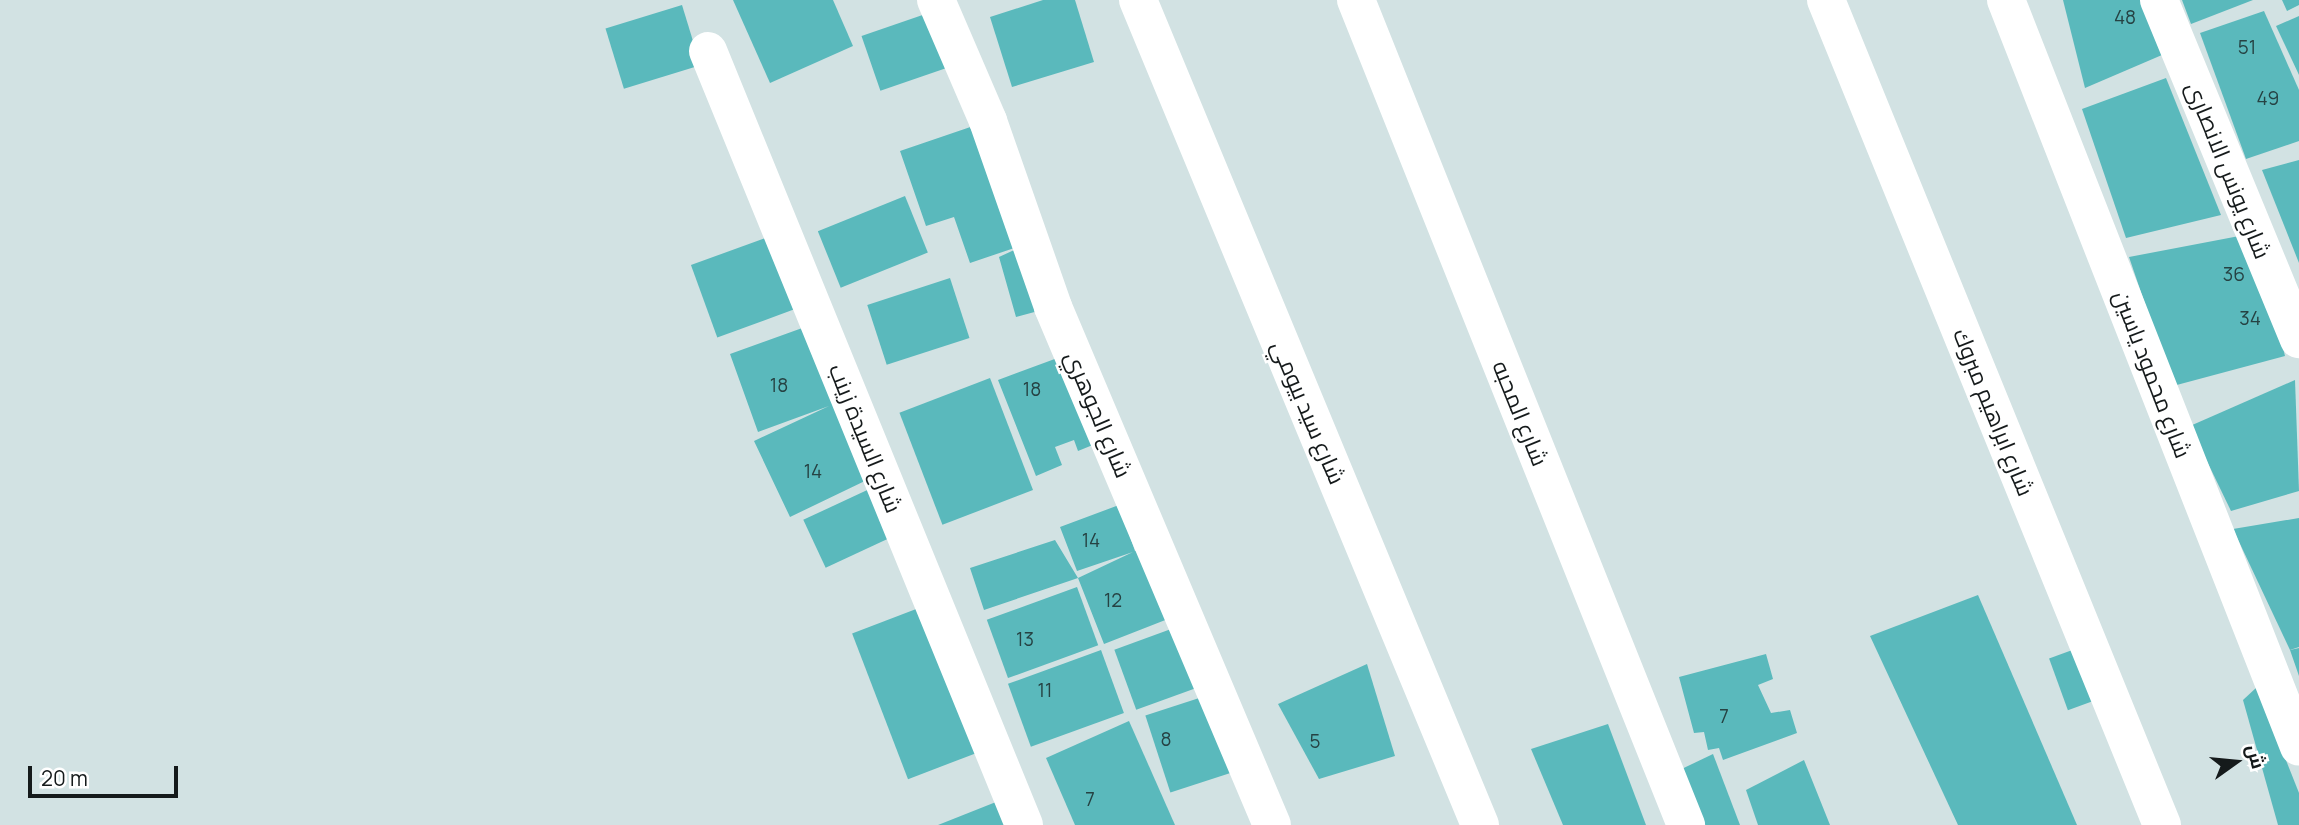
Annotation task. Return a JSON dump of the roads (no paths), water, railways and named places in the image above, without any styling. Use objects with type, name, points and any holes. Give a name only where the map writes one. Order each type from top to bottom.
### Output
[{"type":"street","name":"شارع الجوهري","points":[[936,0],[988,121],[1053,307],[1272,825]]},
{"type":"street","name":"شارع سيد بيومي","points":[[1138,0],[1480,825]]},
{"type":"street","name":"شارع المحبه","points":[[1356,0],[1686,825]]},
{"type":"street","name":"شارع ابراهيم مبروك","points":[[1826,0],[2162,825]]},
{"type":"street","name":"شارع محمود ياسين","points":[[2006,0],[2299,747]]},
{"type":"street","name":"شارع يونس الانصارى","points":[[2159,0],[2299,339]]},
{"type":"street","name":"شارع السيدة زينب","points":[[708,51],[1024,825]]}]
